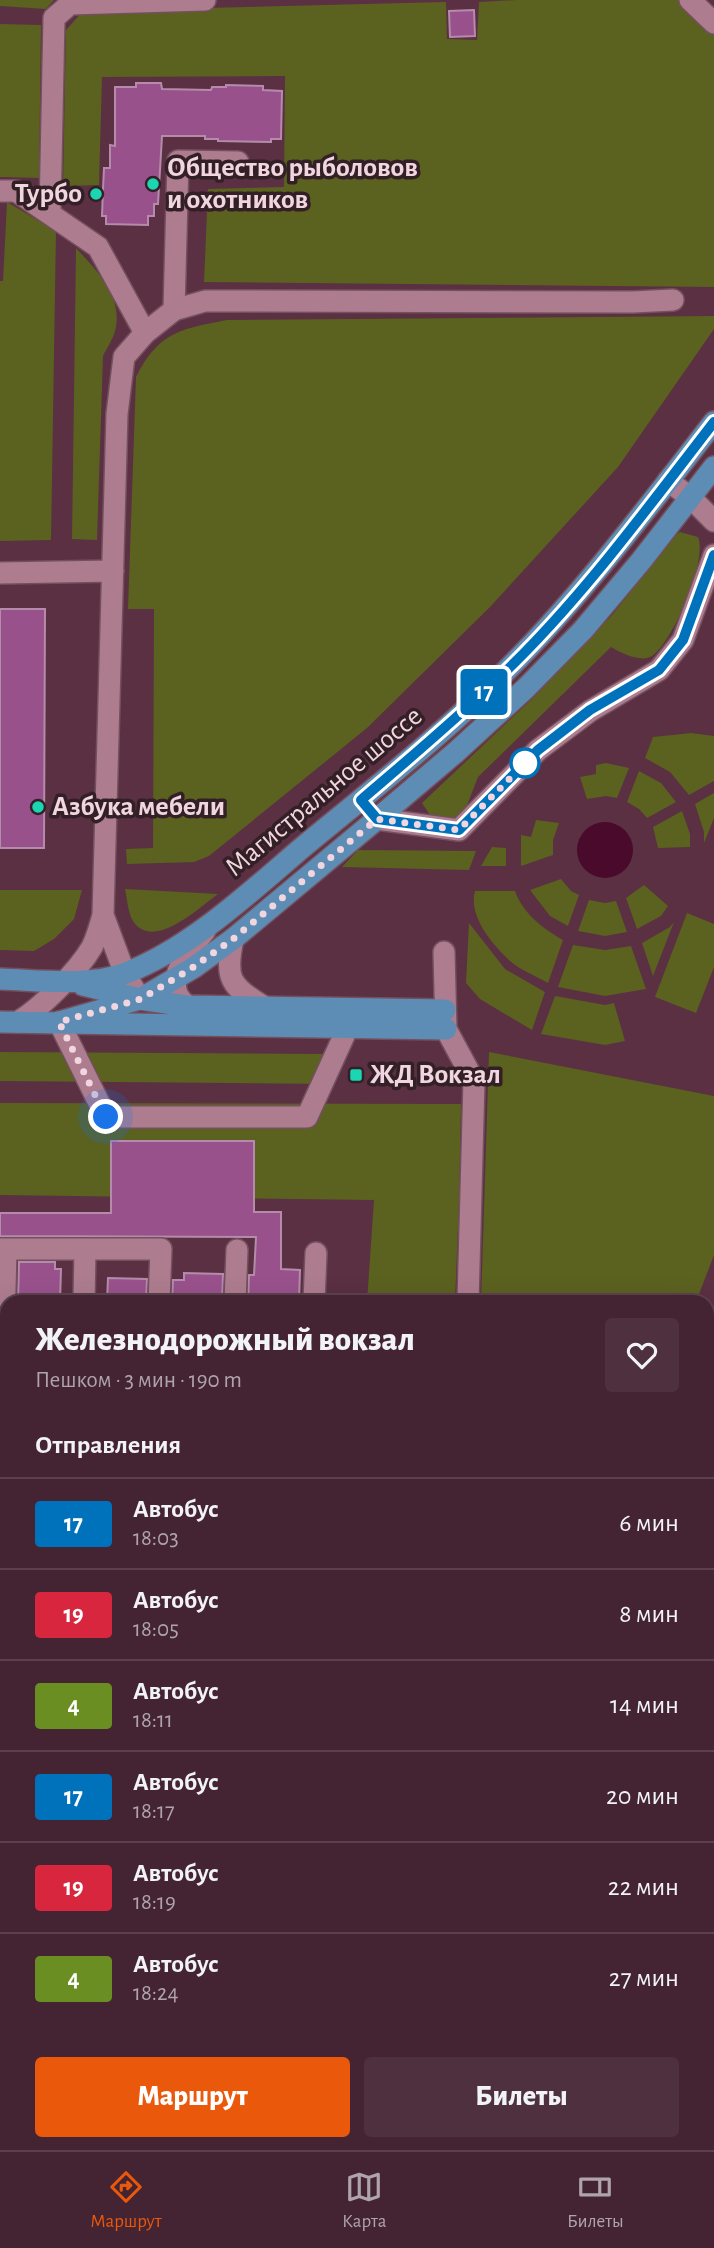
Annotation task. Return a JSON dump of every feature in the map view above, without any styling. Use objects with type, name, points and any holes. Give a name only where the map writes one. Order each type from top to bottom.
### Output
[{"type":"main road","name":"Магистральное шоссе","points":[[64,980],[108,978],[125,974],[166,954],[216,918],[361,800],[506,671],[591,577],[714,422]]},
{"type":"main road","name":"Магистральное шоссе","points":[[59,1022],[141,999],[174,979],[233,939],[377,819],[456,752],[583,630],[714,467]]},
{"type":"main road","points":[[361,800],[377,819]]},
{"type":"main road","points":[[0,979],[64,980],[141,999],[186,1006],[263,1006],[445,1020]]},
{"type":"main road","points":[[9,1022],[348,1027],[445,1020]]},
{"type":"street","points":[[50,212],[54,18],[70,4],[205,0]]},
{"type":"street","points":[[690,0],[714,23]]},
{"type":"street","points":[[174,310],[178,161],[238,162]]},
{"type":"street","points":[[0,191],[16,191],[97,247],[145,333]]},
{"type":"street","points":[[9,1022],[41,1005],[64,980],[92,947],[103,915],[117,414],[124,357],[145,333],[174,310],[205,301],[673,300]]},
{"type":"street","points":[[668,481],[690,497],[714,521]]},
{"type":"street","points":[[377,819],[459,830],[538,750],[590,710],[659,670],[683,640],[714,555]]},
{"type":"street","points":[[0,573],[114,571]]},
{"type":"street","points":[[103,915],[125,974],[141,999]]},
{"type":"street","points":[[216,918],[190,949],[174,979],[179,997],[186,1006],[246,1026]]},
{"type":"street","points":[[233,939],[228,968],[231,978],[244,994],[263,1006]]},
{"type":"street","points":[[444,952],[445,1020],[474,1081],[468,1295]]},
{"type":"street","points":[[59,1022],[106,1117],[307,1117],[348,1027]]},
{"type":"street","points":[[84,1295],[85,1248]]},
{"type":"street","points":[[2,1295],[3,1249],[85,1248],[161,1249],[159,1295]]},
{"type":"street","points":[[235,1295],[237,1250]]},
{"type":"street","points":[[314,1295],[316,1253]]},
{"type":"green space","points":[[0,0],[54,0],[46,9],[0,6]]},
{"type":"green space","points":[[679,0],[714,30],[714,287],[204,282],[208,189],[284,187],[285,76],[102,77],[99,185],[63,186],[66,30],[83,11],[446,2],[447,39],[477,40],[479,2]]},
{"type":"green space","points":[[0,24],[41,25],[39,178],[0,177]]},
{"type":"green space","points":[[7,202],[56,231],[51,540],[0,541],[0,281],[3,281]]},
{"type":"green space","points":[[76,248],[107,285],[116,307],[117,319],[114,334],[103,356],[97,540],[72,539]]},
{"type":"green space","points":[[714,316],[714,329],[618,467],[490,607],[367,728],[209,856],[194,862],[127,864],[126,849],[153,848],[154,609],[128,609],[136,377],[153,350],[184,330],[227,320]]},
{"type":"green space","points":[[680,532],[698,537],[698,563],[687,599],[660,648],[652,656],[637,658],[611,647],[478,777],[466,808],[455,817],[444,820],[430,815],[422,803],[534,697],[613,614],[674,536]]},
{"type":"green space","points":[[691,733],[714,736],[714,781],[689,795],[670,772],[645,758],[653,737]]},
{"type":"green space","points":[[606,763],[629,768],[617,798],[606,796],[587,799],[580,777],[596,774],[596,765]]},
{"type":"green space","points":[[639,771],[661,783],[676,802],[647,818],[627,802]]},
{"type":"green space","points":[[714,793],[714,818],[704,843],[704,832],[695,804]]},
{"type":"green space","points":[[682,811],[690,834],[690,847],[658,848],[653,827]]},
{"type":"green space","points":[[536,820],[559,823],[553,840],[553,855],[521,866],[521,835],[531,837]]},
{"type":"green space","points":[[492,847],[506,848],[506,866],[481,866]]},
{"type":"green space","points":[[358,850],[476,851],[469,870],[342,867]]},
{"type":"green space","points":[[561,879],[571,891],[579,895],[568,926],[550,916],[530,890]]},
{"type":"green space","points":[[644,885],[668,906],[661,916],[637,929],[626,898]]},
{"type":"green space","points":[[125,889],[218,894],[176,924],[152,932],[142,929],[133,921]]},
{"type":"green space","points":[[0,890],[82,890],[74,919],[54,939],[34,951],[0,950]]},
{"type":"green space","points":[[475,891],[515,891],[529,914],[563,940],[548,983],[514,964],[489,938],[475,910]]},
{"type":"green space","points":[[589,900],[605,903],[616,901],[627,932],[605,936],[578,931]]},
{"type":"green space","points":[[687,913],[714,924],[714,967],[696,1013],[655,997]]},
{"type":"green space","points":[[674,922],[653,976],[642,943]]},
{"type":"green space","points":[[469,923],[505,969],[545,992],[532,1030],[480,999],[466,983]]},
{"type":"green space","points":[[573,945],[605,950],[631,946],[646,989],[605,996],[558,987]]},
{"type":"green space","points":[[555,996],[605,1005],[614,1003],[625,1041],[605,1045],[541,1034]]},
{"type":"green space","points":[[0,1052],[324,1054],[335,1084],[0,1081]]},
{"type":"green space","points":[[489,1052],[714,1096],[714,1255],[699,1295],[481,1295]]},
{"type":"green space","points":[[0,1103],[461,1104],[455,1295],[367,1295],[374,1200],[0,1195]]},
{"type":"shaded area","points":[[605,822],[625,830],[633,850],[625,870],[605,878],[585,870],[577,850],[585,830]]},
{"type":"building","points":[[474,10],[475,36],[450,37],[449,11]]},
{"type":"building","points":[[136,83],[161,83],[162,89],[211,90],[212,87],[226,85],[263,86],[263,90],[282,91],[281,139],[271,139],[271,142],[218,141],[205,139],[205,136],[162,136],[158,204],[154,204],[154,216],[148,216],[148,225],[106,224],[106,216],[102,216],[104,168],[110,168],[110,145],[115,146],[115,87],[136,87]]},
{"type":"building","points":[[0,609],[45,609],[44,848],[0,848]]},
{"type":"building","points":[[111,1141],[254,1141],[254,1212],[281,1212],[281,1269],[300,1270],[299,1295],[248,1295],[249,1275],[254,1275],[256,1237],[0,1236],[0,1213],[111,1213]]},
{"type":"building","points":[[19,1262],[55,1262],[55,1269],[61,1269],[60,1295],[18,1295]]},
{"type":"building","points":[[184,1273],[223,1274],[222,1295],[172,1295],[173,1280],[184,1280]]},
{"type":"building","points":[[108,1278],[147,1279],[146,1295],[107,1295]]},
{"type":"bus line","name":"17","points":[[714,422],[591,577],[535,641],[437,735],[361,800],[377,819],[459,830],[538,750],[590,710],[659,670],[683,640],[714,555]]},
{"type":"place","name":"Общество рыболовов и охотников","points":[[153,184]]},
{"type":"place","name":"Турбо","points":[[96,194]]},
{"type":"place","name":"Азбука мебели","points":[[38,807]]},
{"type":"place","name":"ЖД Вокзал","points":[[356,1075]]},
{"type":"route","points":[[106,1117],[59,1022],[141,999],[192,968],[233,939],[377,819],[459,830],[525,763]]}]
